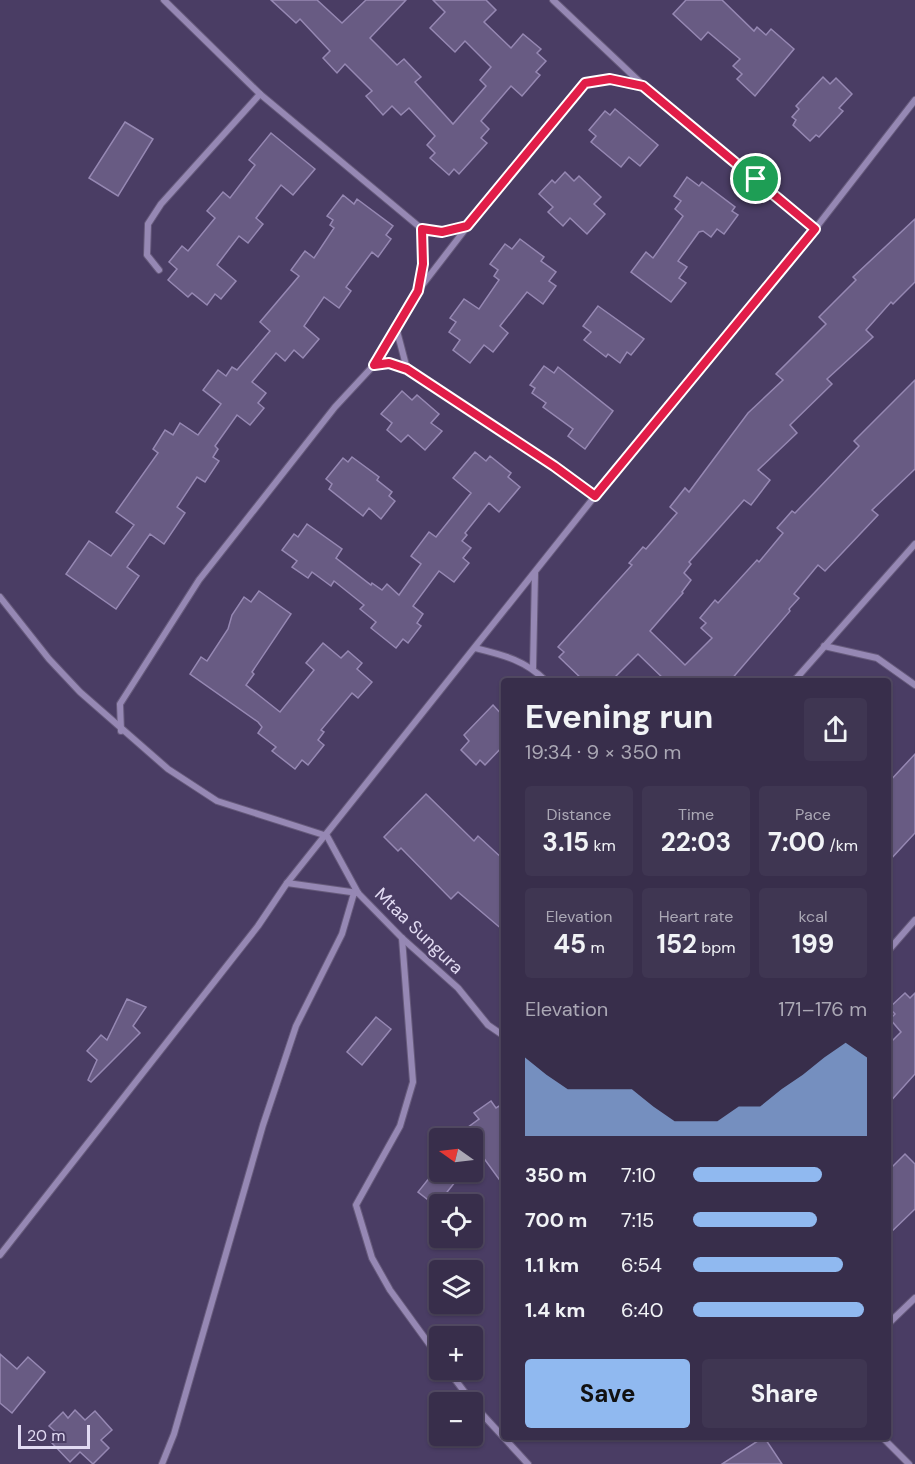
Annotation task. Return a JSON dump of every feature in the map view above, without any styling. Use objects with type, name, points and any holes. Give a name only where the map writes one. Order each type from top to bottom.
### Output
[{"type":"street","points":[[164,0],[260,94],[422,229],[442,232],[467,226]]},
{"type":"street","points":[[554,0],[643,86],[815,229]]},
{"type":"street","points":[[121,731],[120,704],[199,580],[335,407],[374,365],[397,331],[418,291],[467,226],[585,83],[610,79],[643,86]]},
{"type":"street","points":[[159,270],[147,255],[148,224],[161,204],[260,94]]},
{"type":"street","points":[[0,1256],[258,926],[287,883],[327,836],[595,496],[815,229],[915,100]]},
{"type":"street","points":[[418,291],[423,264],[422,229]]},
{"type":"street","points":[[397,331],[407,369]]},
{"type":"street","points":[[374,365],[389,363],[407,369],[554,466],[595,496]]},
{"type":"street","points":[[797,678],[915,544]]},
{"type":"street","points":[[533,668],[535,572]]},
{"type":"street","points":[[0,597],[49,660],[121,731],[168,769],[217,801],[327,836]]},
{"type":"street","points":[[824,646],[877,658],[915,685]]},
{"type":"street","points":[[475,648],[516,659],[533,668],[543,678]]},
{"type":"street","name":"Mtaa Sungura","points":[[327,836],[356,893],[458,988],[488,1025],[501,1034]]},
{"type":"street","points":[[162,1464],[174,1434],[263,1125],[296,1026],[342,934],[356,893],[287,883]]},
{"type":"street","points":[[891,948],[915,920]]},
{"type":"street","points":[[402,938],[413,1082],[400,1126],[356,1204],[372,1258],[429,1343]]},
{"type":"street","points":[[891,1321],[915,1298]]},
{"type":"street","points":[[483,1415],[501,1435]]},
{"type":"street","points":[[506,1440],[528,1464]]},
{"type":"street","points":[[885,1440],[909,1464]]},
{"type":"building","points":[[271,0],[317,0],[342,23],[366,0],[406,0],[370,38],[397,65],[404,59],[421,77],[415,82],[453,124],[486,86],[480,80],[491,67],[465,41],[455,52],[430,28],[445,12],[433,0],[486,0],[496,10],[484,22],[511,48],[523,34],[541,49],[537,53],[546,61],[536,72],[540,75],[522,96],[511,86],[481,121],[489,129],[481,138],[487,143],[459,174],[454,169],[449,175],[430,158],[435,153],[427,145],[435,136],[409,108],[401,115],[392,106],[383,115],[366,96],[372,91],[345,64],[337,73],[323,58],[330,51],[300,19],[296,23]]},
{"type":"building","points":[[686,0],[722,0],[754,31],[757,27],[766,35],[771,29],[794,49],[755,96],[737,79],[742,74],[733,66],[740,59],[708,32],[701,40],[673,14]]},
{"type":"building","points":[[823,77],[830,84],[836,78],[852,94],[839,108],[843,111],[819,137],[816,135],[810,141],[793,125],[796,120],[792,117],[799,109],[796,106]]},
{"type":"building","points":[[615,109],[658,145],[640,166],[629,157],[621,167],[591,142],[596,136],[589,130],[605,111],[610,115]]},
{"type":"building","points":[[125,122],[153,139],[118,196],[89,178]]},
{"type":"building","points":[[271,133],[315,169],[293,195],[281,185],[256,218],[263,224],[248,243],[239,236],[217,265],[236,281],[221,299],[215,294],[207,305],[192,293],[188,297],[168,280],[177,269],[169,262],[182,246],[188,251],[215,218],[207,211],[223,192],[230,198],[255,165],[249,160]]},
{"type":"building","points":[[565,172],[574,181],[579,176],[601,197],[594,204],[605,214],[587,234],[570,218],[563,226],[548,212],[553,207],[539,194],[552,180],[555,183]]},
{"type":"building","points":[[687,177],[699,186],[702,182],[735,207],[732,211],[738,215],[724,234],[717,229],[711,237],[703,231],[699,232],[678,261],[687,267],[679,278],[686,283],[671,302],[631,272],[646,252],[653,258],[683,216],[675,209],[681,201],[674,196]]},
{"type":"building","points":[[343,195],[354,204],[357,199],[393,226],[386,235],[391,239],[378,257],[372,252],[346,287],[351,291],[339,308],[324,297],[304,326],[319,339],[303,358],[294,350],[285,361],[276,353],[252,382],[266,393],[258,403],[264,408],[250,425],[237,415],[215,446],[218,449],[213,457],[219,461],[205,482],[197,477],[177,507],[185,513],[164,544],[150,534],[127,567],[139,576],[116,609],[66,574],[89,541],[111,556],[134,525],[116,512],[158,453],[153,449],[165,430],[173,435],[180,423],[198,435],[221,404],[203,390],[218,370],[226,376],[232,367],[237,370],[270,331],[260,322],[299,276],[291,270],[305,251],[314,258],[334,228],[330,225],[333,220],[327,216]]},
{"type":"building","points":[[915,219],[915,282],[893,304],[891,302],[866,330],[873,337],[827,379],[832,384],[790,425],[797,433],[758,470],[770,480],[751,505],[744,500],[689,562],[691,564],[684,573],[691,580],[683,593],[650,631],[685,665],[712,638],[701,628],[706,623],[700,618],[715,600],[718,603],[757,560],[759,562],[783,533],[777,528],[792,511],[795,513],[859,446],[854,441],[915,380],[915,469],[872,510],[878,515],[825,571],[818,565],[794,594],[799,598],[789,609],[790,611],[733,678],[663,678],[638,654],[614,678],[581,678],[559,657],[564,652],[558,647],[632,565],[629,563],[643,547],[646,549],[677,513],[670,507],[685,488],[689,492],[748,413],[783,380],[776,374],[826,324],[819,317],[856,280],[853,277]]},
{"type":"building","points":[[520,239],[544,257],[541,261],[556,272],[549,281],[556,286],[543,304],[527,292],[500,326],[508,333],[493,352],[484,345],[470,363],[453,350],[460,340],[449,332],[456,322],[450,318],[464,299],[479,309],[499,280],[494,276],[498,270],[490,264],[505,244],[512,249]]},
{"type":"building","points":[[598,306],[644,339],[631,355],[627,352],[620,363],[608,354],[606,357],[584,340],[591,332],[583,326]]},
{"type":"building","points":[[544,366],[554,373],[558,367],[613,411],[585,449],[568,436],[573,429],[543,407],[546,403],[532,393],[535,388],[530,385]]},
{"type":"building","points":[[402,391],[412,400],[417,395],[439,414],[431,423],[442,431],[425,450],[408,435],[401,442],[387,430],[392,423],[381,414]]},
{"type":"building","points":[[475,452],[486,461],[490,456],[511,473],[508,477],[520,487],[499,512],[489,503],[465,533],[467,535],[462,541],[471,548],[463,558],[469,563],[454,582],[439,571],[413,606],[423,614],[417,623],[421,626],[408,643],[403,639],[396,648],[371,628],[376,622],[360,609],[364,605],[334,581],[331,586],[312,572],[308,578],[292,567],[297,561],[282,550],[294,534],[298,537],[307,524],[342,549],[336,558],[371,585],[372,583],[382,590],[387,584],[399,595],[421,564],[411,556],[429,532],[436,537],[471,493],[453,478]]},
{"type":"building","points":[[352,457],[379,477],[377,480],[392,492],[389,496],[395,501],[381,519],[369,508],[363,516],[329,489],[332,484],[326,479],[343,458],[348,462]]},
{"type":"building","points":[[259,591],[291,614],[252,672],[254,674],[246,685],[280,712],[314,670],[306,663],[323,643],[341,658],[348,651],[362,663],[357,669],[372,682],[358,698],[352,693],[321,730],[324,732],[318,740],[324,745],[308,765],[302,760],[295,769],[272,751],[276,747],[258,733],[262,727],[258,722],[190,674],[201,657],[207,661],[228,629],[232,615],[244,597],[251,602]]},
{"type":"building","points":[[493,705],[501,714],[501,748],[485,765],[480,760],[476,765],[461,750],[469,741],[464,735]]},
{"type":"building","points":[[915,754],[915,833],[891,859],[891,780]]},
{"type":"building","points":[[426,794],[474,841],[478,836],[501,857],[501,928],[458,892],[451,899],[401,848],[398,851],[384,837]]},
{"type":"building","points":[[905,993],[910,998],[915,993],[915,1074],[891,1101],[891,1042],[901,1032],[891,1020],[895,1014],[891,1006]]},
{"type":"building","points":[[127,999],[146,1007],[133,1026],[140,1033],[91,1082],[88,1080],[97,1060],[87,1051],[101,1035],[107,1040]]},
{"type":"building","points":[[376,1017],[391,1029],[362,1065],[347,1052]]},
{"type":"building","points":[[491,1101],[496,1108],[501,1105],[501,1182],[483,1157],[483,1128],[467,1128],[479,1119],[474,1113]]},
{"type":"building","points":[[905,1154],[915,1164],[915,1209],[891,1232],[891,1168]]},
{"type":"building","points":[[429,1178],[429,1182],[455,1182],[446,1194],[429,1194],[429,1201],[418,1192]]},
{"type":"building","points":[[0,1354],[17,1369],[28,1357],[45,1372],[12,1413],[0,1403]]},
{"type":"building","points":[[75,1410],[85,1420],[95,1411],[112,1430],[101,1440],[109,1448],[93,1464],[80,1452],[70,1462],[51,1442],[58,1434],[49,1426],[63,1412],[68,1418]]},
{"type":"building","points":[[759,1440],[766,1440],[782,1464],[722,1464]]},
{"type":"route","points":[[610,79],[643,86],[756,179],[815,229],[595,496],[554,466],[407,369],[389,363],[374,365],[397,331],[418,291],[423,264],[422,229],[442,232],[467,226],[585,83],[610,79]]}]
